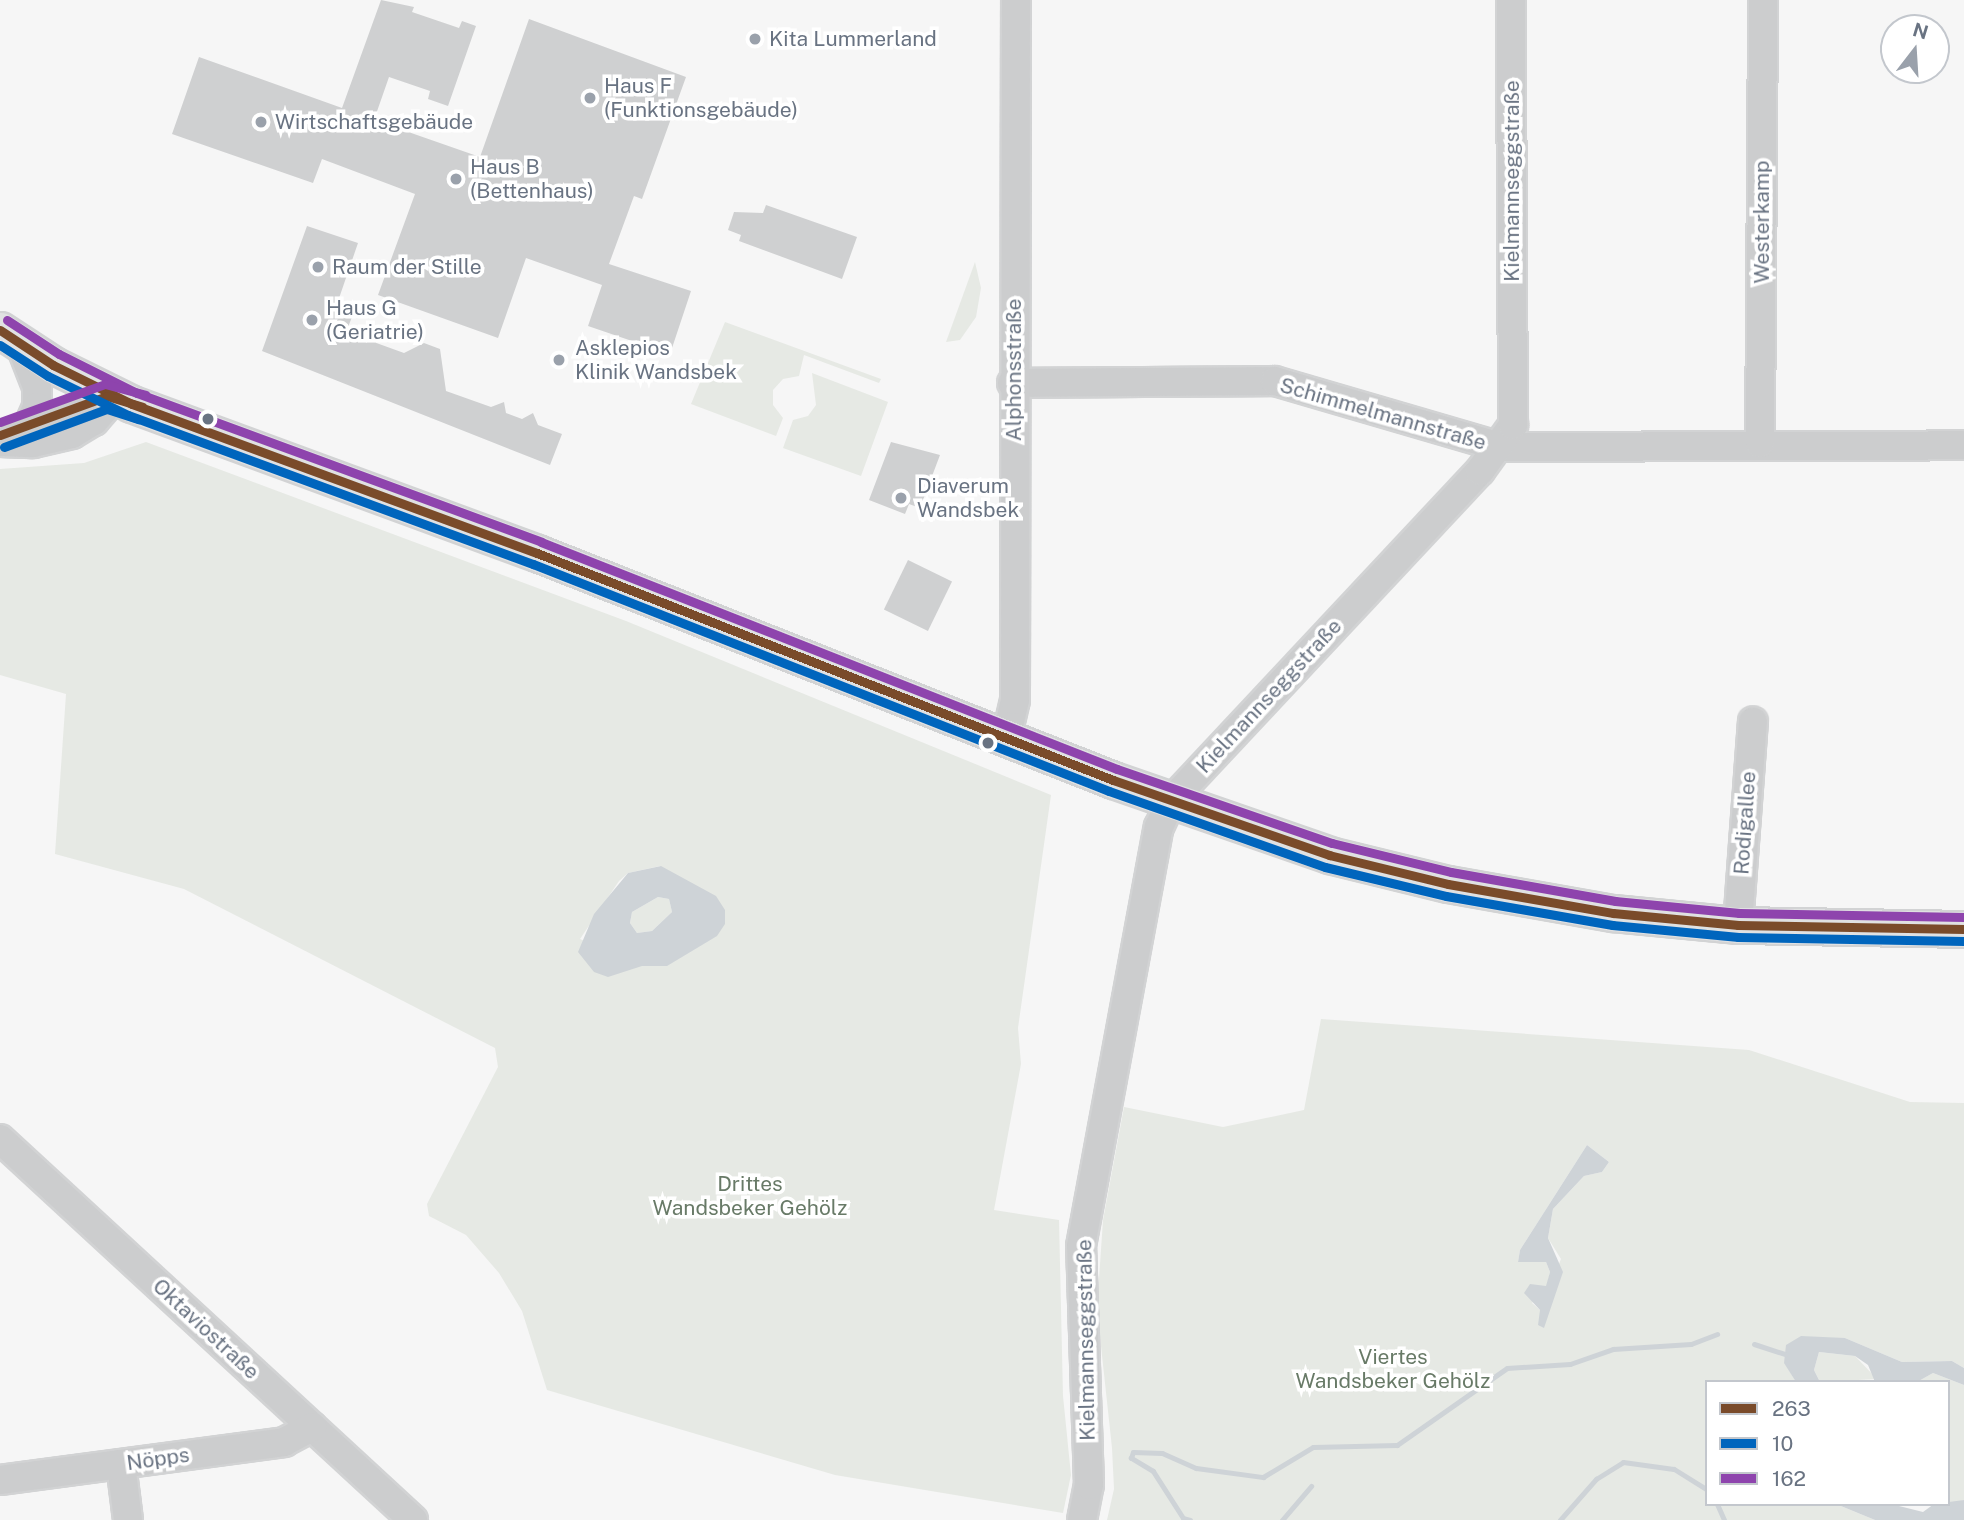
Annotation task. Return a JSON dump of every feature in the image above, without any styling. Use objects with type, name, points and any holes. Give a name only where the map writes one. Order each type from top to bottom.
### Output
[{"type":"main road","points":[[10,338],[116,396],[537,553],[1006,739],[1171,801],[1329,855],[1448,884],[1613,913],[1738,925],[1964,929]]},
{"type":"street","name":"Alphonsstraße","points":[[1006,739],[1015,700],[1012,383],[1016,0]]},
{"type":"street","name":"Kielmannseggstraße","points":[[1082,1520],[1089,1485],[1081,1246],[1152,847],[1171,801],[1501,447],[1513,425],[1511,0]]},
{"type":"street","name":"Westerkamp","points":[[1760,443],[1763,0]]},
{"type":"street","points":[[10,338],[37,387],[37,407],[28,427]]},
{"type":"street","name":"Schimmelmannstraße","points":[[1012,383],[1275,381],[1501,447],[1760,443],[1964,446]]},
{"type":"street","points":[[0,435],[116,396]]},
{"type":"street","points":[[0,442],[33,443],[72,434],[94,421],[116,396]]},
{"type":"street","name":"Rodigallee","points":[[1738,925],[1753,722]]},
{"type":"street","name":"Oktaviostraße","points":[[0,1139],[413,1520]]},
{"type":"street","name":"Nöpps","points":[[0,1480],[284,1442],[312,1427]]},
{"type":"street","points":[[121,1464],[128,1520]]},
{"type":"green space","points":[[975,262],[981,288],[976,317],[960,340],[946,342]]},
{"type":"green space","points":[[725,322],[881,379],[879,383],[804,355],[799,376],[783,379],[773,390],[773,405],[783,418],[776,436],[691,404]]},
{"type":"green space","points":[[812,373],[888,402],[861,476],[783,448],[793,420],[808,416],[816,405]]},
{"type":"green space","name":"Drittes Wandsbeker Gehölz","points":[[146,442],[626,621],[1051,795],[1018,1028],[1021,1064],[994,1210],[1059,1220],[1063,1396],[1071,1475],[1063,1513],[835,1475],[547,1390],[522,1311],[499,1273],[466,1235],[429,1216],[427,1204],[498,1067],[495,1048],[184,889],[55,854],[66,694],[0,675],[0,469],[84,463]],"holes":[[[660,866],[684,880],[667,966],[642,966],[580,939],[619,881],[628,873]]]},
{"type":"green space","points":[[658,897],[669,899],[672,912],[652,931],[637,933],[630,923],[632,912]]},
{"type":"green space","name":"Viertes Wandsbeker Gehölz","points":[[1321,1019],[1749,1050],[1910,1102],[1964,1103],[1964,1368],[1952,1361],[1902,1362],[1845,1338],[1784,1362],[1795,1380],[1705,1380],[1705,1506],[1841,1506],[1875,1520],[1107,1520],[1114,1489],[1097,1309],[1103,1220],[1124,1107],[1223,1127],[1304,1110]],"holes":[[[1587,1145],[1609,1162],[1602,1172],[1584,1176],[1553,1209],[1548,1238],[1561,1259],[1540,1310],[1532,1303],[1547,1286],[1550,1272],[1546,1262],[1518,1262],[1520,1250]]]},
{"type":"green space","points":[[1819,1352],[1855,1356],[1877,1379],[1819,1380],[1814,1370]]},
{"type":"green space","points":[[1933,1373],[1964,1385],[1964,1500],[1950,1502],[1950,1380],[1921,1380]]},
{"type":"shaded area","points":[[661,866],[716,896],[725,910],[725,924],[717,936],[667,966],[642,966],[608,977],[594,972],[578,952],[594,914],[628,873]],"holes":[[[658,897],[669,899],[672,912],[652,931],[637,933],[630,923],[632,912]]]},
{"type":"shaded area","points":[[1587,1145],[1609,1162],[1602,1172],[1584,1176],[1553,1209],[1548,1238],[1563,1272],[1544,1328],[1538,1325],[1540,1310],[1524,1293],[1530,1284],[1546,1286],[1550,1272],[1546,1262],[1518,1262],[1520,1250]]},
{"type":"shaded area","points":[[1801,1336],[1845,1338],[1902,1362],[1952,1361],[1964,1368],[1964,1385],[1933,1373],[1921,1380],[1874,1380],[1868,1365],[1855,1356],[1819,1352],[1814,1370],[1819,1380],[1795,1380],[1784,1363],[1786,1345]]},
{"type":"shaded area","points":[[1964,1500],[1964,1520],[1875,1520],[1841,1506],[1899,1506],[1923,1512],[1931,1506],[1950,1506],[1950,1502]]},
{"type":"building","points":[[381,0],[414,7],[412,12],[459,28],[462,21],[476,26],[448,106],[428,99],[430,91],[389,77],[374,120],[480,157],[529,19],[686,77],[642,199],[634,196],[609,264],[691,291],[670,354],[588,326],[602,285],[526,258],[498,338],[378,295],[415,194],[322,159],[313,183],[172,134],[199,57],[342,108]]},
{"type":"building","points":[[766,205],[857,237],[842,279],[739,241],[741,235],[728,230],[734,212],[763,213]]},
{"type":"building","name":"Haus G (Geriatrie)","points":[[307,226],[358,243],[336,307],[354,312],[346,332],[404,353],[424,343],[440,349],[446,391],[491,407],[504,402],[506,413],[522,419],[533,413],[538,425],[562,434],[550,465],[262,351]]},
{"type":"building","points":[[891,442],[940,455],[920,508],[909,504],[905,514],[869,500]]},
{"type":"building","points":[[908,560],[952,581],[928,631],[884,609]]},
{"type":"waterway","points":[[1190,1520],[1183,1518],[1153,1471],[1131,1458],[1133,1452],[1162,1453],[1196,1468],[1263,1477],[1313,1447],[1397,1445],[1507,1368],[1570,1364],[1613,1349],[1691,1344],[1717,1334]]},
{"type":"waterway","points":[[1754,1344],[1785,1354]]},
{"type":"waterway","points":[[1560,1520],[1596,1479],[1623,1462],[1674,1469],[1705,1489]]},
{"type":"waterway","points":[[1282,1520],[1311,1486]]},
{"type":"waterway","points":[[1718,1506],[1724,1520]]},
{"type":"transit line","name":"162","points":[[7,320],[59,354],[137,393],[541,542],[1117,769],[1332,843],[1451,872],[1615,901],[1739,913],[1964,917]]},
{"type":"transit line","name":"263","points":[[0,330],[53,365],[132,404],[537,553],[1113,780],[1329,855],[1448,884],[1613,913],[1738,925],[1964,929]]},
{"type":"transit line","name":"10","points":[[0,345],[48,376],[128,415],[533,564],[1109,791],[1325,867],[1446,896],[1612,925],[1738,937],[1964,941]]},
{"type":"transit line","name":"162","points":[[0,422],[105,384],[146,395]]},
{"type":"transit line","name":"263","points":[[0,435],[107,396],[142,407]]},
{"type":"transit line","name":"10","points":[[4,447],[107,409],[138,419]]},
{"type":"place","name":"Kita Lummerland","points":[[755,39]]},
{"type":"place","name":"Haus F (Funktionsgebäude)","points":[[590,98]]},
{"type":"place","name":"Wirtschaftsgebäude","points":[[261,122]]},
{"type":"place","name":"Haus B (Bettenhaus)","points":[[456,179]]},
{"type":"place","name":"Raum der Stille","points":[[318,267]]},
{"type":"place","name":"Haus G (Geriatrie)","points":[[312,320]]},
{"type":"place","name":"Asklepios Klinik Wandsbek","points":[[559,360]]},
{"type":"place","name":"Diaverum Wandsbek","points":[[901,498]]}]
